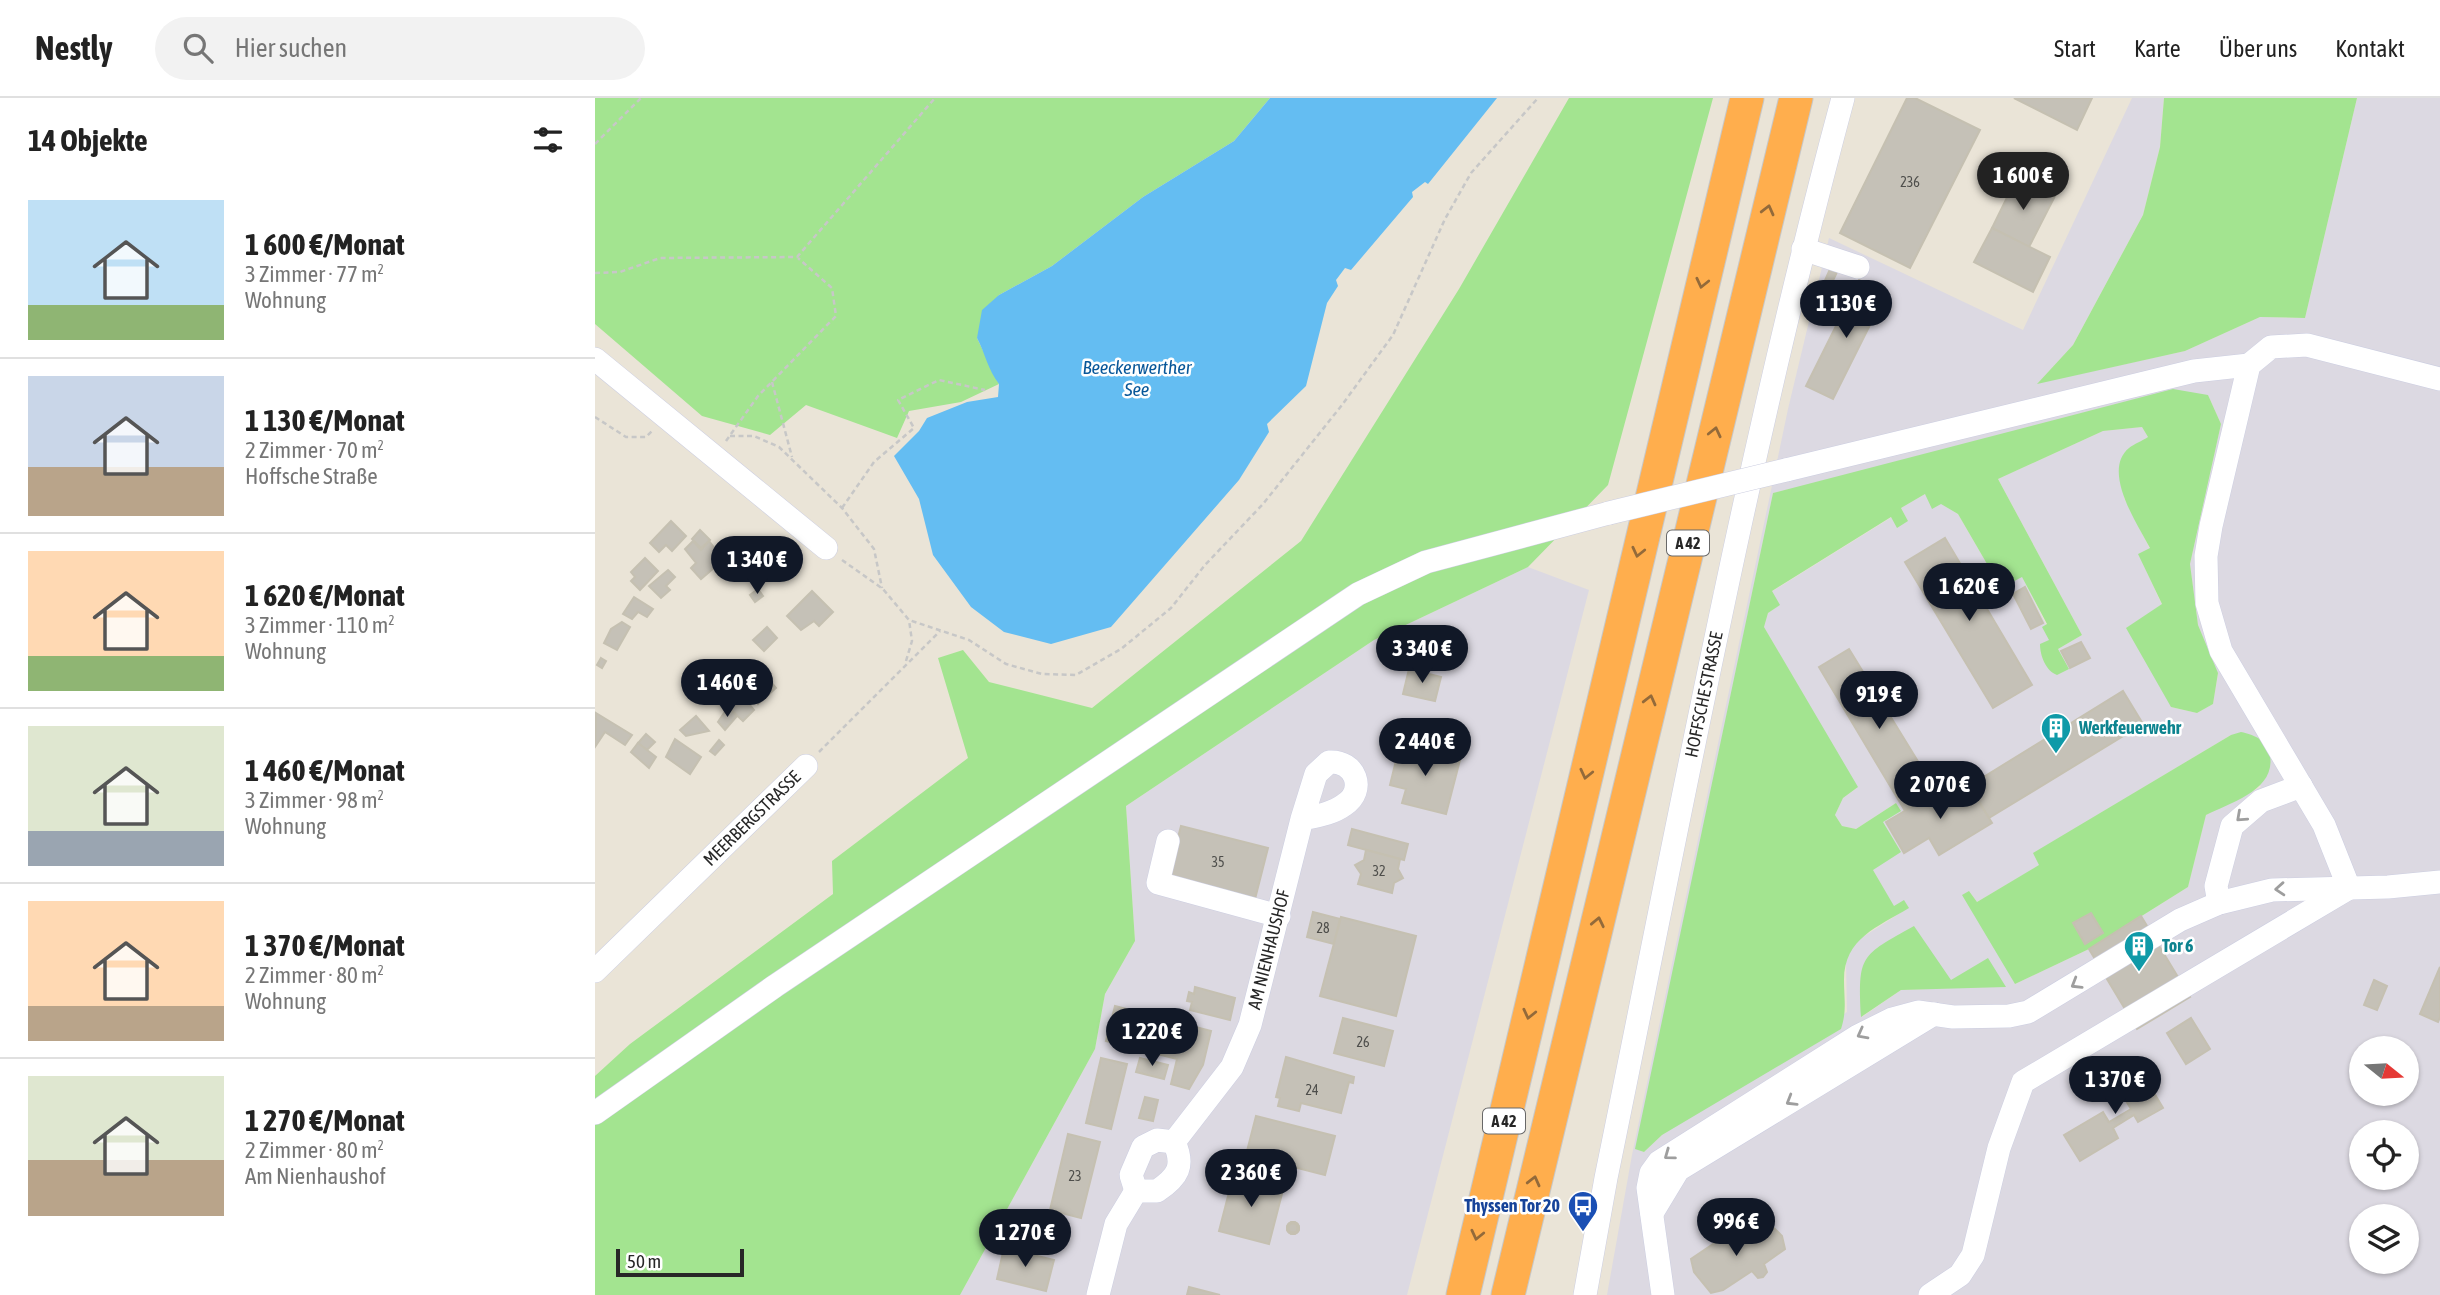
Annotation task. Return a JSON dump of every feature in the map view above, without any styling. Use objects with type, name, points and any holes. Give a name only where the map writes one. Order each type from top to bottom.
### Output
[{"type":"highway","name":"A 42","points":[[1463,1295],[1747,98]]},
{"type":"highway","name":"A 42","points":[[1507,1295],[1796,98]]},
{"type":"street","name":"HOFFSCHE STRASSE","points":[[1585,1295],[1606,1178],[1751,466],[1803,249],[1843,98]]},
{"type":"street","points":[[1803,249],[1858,267]]},
{"type":"street","points":[[595,1112],[775,986],[1358,594],[1426,562],[1609,513],[2194,371],[2249,365],[2271,347],[2291,344],[2440,380]]},
{"type":"street","points":[[595,359],[716,455],[826,548]]},
{"type":"street","points":[[2249,365],[2211,527],[2206,556],[2207,603],[2221,651],[2324,825],[2349,888]]},
{"type":"street","name":"MEERBERGSTRASSE","points":[[595,971],[806,766]]},
{"type":"street","points":[[2219,902],[2217,886],[2232,826],[2261,801],[2301,786]]},
{"type":"street","name":"AM NIENHAUSHOF","points":[[1174,1142],[1232,1067],[1251,1025],[1302,820]]},
{"type":"street","points":[[1168,841],[1158,883],[1279,916]]},
{"type":"street","points":[[1663,1295],[1652,1213],[1678,1170],[1934,1014],[2009,1016],[2028,1012],[2180,920],[2219,902],[2264,890],[2440,883]]},
{"type":"street","points":[[1930,1295],[1961,1275],[1973,1255],[1999,1148],[2023,1082],[2349,888]]},
{"type":"street","points":[[1098,1295],[1116,1224],[1136,1191],[1131,1175],[1143,1147],[1157,1140],[1174,1142],[1181,1157],[1179,1171],[1157,1191],[1136,1191]]},
{"type":"path","points":[[595,144],[641,98]]},
{"type":"path","points":[[797,257],[935,98]]},
{"type":"path","points":[[826,548],[883,589],[909,620],[969,640],[1006,664],[1042,674],[1076,675],[1121,649],[1171,608],[1205,565],[1263,504],[1394,335],[1445,219],[1471,173],[1538,98]]},
{"type":"path","points":[[595,273],[620,272],[660,258],[797,257],[832,288],[837,316],[772,381],[716,455]]},
{"type":"path","points":[[842,508],[873,462],[913,428],[898,400],[939,380],[985,390]]},
{"type":"path","points":[[772,381],[793,460]]},
{"type":"path","points":[[595,417],[627,437],[637,439],[646,437],[665,417]]},
{"type":"path","points":[[730,436],[754,436],[779,447],[842,508],[874,549],[883,589]]},
{"type":"path","points":[[905,663],[912,641],[909,620]]},
{"type":"path","name":"MEERBERGSTRASSE","points":[[806,766],[905,663],[940,631]]},
{"type":"shaded area","points":[[2132,98],[2164,98],[2160,147],[2143,215],[2073,345],[2038,383],[2185,351],[2260,317],[2305,318],[2357,98],[2440,98],[2440,1295],[1607,1295],[1632,1155],[1788,409],[1829,238],[2023,330]],"holes":[[[2208,395],[2221,424],[2190,564],[2198,625],[2218,674],[2213,704],[2197,713],[2171,707],[2162,605],[2139,555],[2150,549],[2124,498],[2127,450],[2148,437],[2142,427],[2103,431],[1998,479],[2082,635],[2058,649],[2022,576],[2001,588],[1958,514],[1925,494],[1901,508],[1908,521],[1892,517],[1771,592],[1779,605],[1768,613],[1764,627],[1857,788],[1843,798],[1835,815],[1842,826],[1856,829],[1896,803],[1901,810],[1883,822],[1873,870],[1894,907],[1908,908],[1855,942],[1846,961],[1847,1012],[1662,1135],[1644,1152],[1636,1149],[1773,493]],[[2231,735],[2261,787],[2206,815],[2188,887],[2089,949],[2015,984],[1969,891],[1977,902],[2040,865],[2034,853]],[[1913,927],[1951,981],[2006,986],[1901,990],[1862,1017]]]},
{"type":"shaded area","points":[[1528,567],[1589,590],[1407,1295],[960,1295],[1095,1049],[1105,994],[1135,941],[1126,806],[1374,640]]},
{"type":"green space","points":[[595,98],[1270,98],[1234,141],[1143,197],[1052,266],[999,295],[977,338],[999,384],[961,402],[909,411],[897,438],[806,405],[770,435],[702,416],[595,324]]},
{"type":"green space","points":[[1569,98],[1713,98],[1608,485],[1528,567],[1374,640],[1126,806],[1135,941],[1105,994],[1095,1049],[960,1295],[595,1295],[595,1076],[630,1044],[833,894],[832,861],[968,758],[938,658],[963,650],[989,682],[1092,708],[1301,541],[1459,289]]},
{"type":"green space","points":[[2164,98],[2357,98],[2305,318],[2260,317],[2185,351],[2037,384],[2073,345],[2143,215],[2160,147]]},
{"type":"green space","points":[[2173,389],[2208,395],[2221,424],[2190,564],[2198,625],[2218,673],[2213,704],[2197,713],[2171,707],[2126,628],[2162,604],[2138,554],[2150,548],[2124,498],[2120,484],[2121,458],[2129,448],[2148,437],[2142,427],[2103,431],[1998,479],[2082,635],[2058,649],[2069,669],[2057,675],[2047,667],[2042,658],[2040,644],[2049,640],[2042,627],[2047,624],[2022,577],[2001,588],[1958,514],[1941,504],[1932,509],[1925,494],[1901,508],[1908,521],[1897,528],[1891,517],[1772,591],[1780,605],[1768,613],[1764,627],[1858,787],[1843,798],[1835,815],[1842,826],[1856,829],[1896,803],[1901,811],[1883,822],[1901,852],[1873,870],[1894,906],[1904,900],[1909,908],[1865,935],[1850,954],[1844,980],[1845,1010],[1841,1029],[1662,1135],[1644,1152],[1635,1149],[1773,493]]},
{"type":"green space","points":[[2241,732],[2263,742],[2270,755],[2270,767],[2266,777],[2250,793],[2206,815],[2188,887],[2089,949],[2015,984],[1962,895],[1969,891],[1977,902],[2039,865],[2033,853],[2231,735]]},
{"type":"green space","points":[[1914,926],[1951,980],[1988,958],[2006,987],[1901,990],[1861,1017],[1860,981],[1866,960],[1883,944]]},
{"type":"water","name":"Beeckerwerther See","points":[[1270,98],[1497,98],[1428,184],[1425,182],[1412,192],[1413,197],[1351,270],[1345,268],[1336,280],[1338,286],[1327,303],[1306,386],[1267,424],[1269,432],[1239,480],[1111,627],[1051,644],[1004,632],[971,607],[933,555],[919,499],[894,456],[919,431],[927,418],[967,402],[998,397],[999,384],[977,338],[982,310],[999,295],[1052,266],[1143,197],[1234,141]]},
{"type":"building","points":[[1907,98],[1915,98],[1980,130],[1910,268],[1840,233]]},
{"type":"building","points":[[2014,98],[2092,98],[2077,130]]},
{"type":"building","points":[[2017,177],[2055,196],[2029,247],[1992,228]]},
{"type":"building","points":[[1992,228],[2050,257],[2033,292],[1974,262]]},
{"type":"building","points":[[1830,269],[1837,272],[1821,306],[1815,303]]},
{"type":"building","points":[[1859,280],[1886,293],[1833,399],[1806,386]]},
{"type":"building","points":[[671,521],[686,536],[672,551],[666,545],[659,552],[650,543]]},
{"type":"building","points":[[700,530],[710,540],[701,548],[692,539]]},
{"type":"building","points":[[1945,538],[2032,685],[1993,708],[1905,562]]},
{"type":"building","points":[[693,541],[701,550],[709,541],[716,550],[713,552],[722,561],[701,579],[691,568],[696,563],[685,549]]},
{"type":"building","points":[[789,550],[796,556],[777,572],[774,569],[780,564],[778,561]]},
{"type":"building","points":[[645,558],[658,571],[640,590],[631,581],[635,577],[631,572]]},
{"type":"building","points":[[668,570],[675,577],[666,586],[670,590],[661,598],[649,586]]},
{"type":"building","points":[[2025,587],[2043,623],[2031,629],[2013,594]]},
{"type":"building","points":[[758,589],[763,596],[755,602],[750,595]]},
{"type":"building","points":[[812,591],[833,612],[819,626],[814,621],[801,630],[787,616]]},
{"type":"building","points":[[634,597],[653,609],[647,617],[638,612],[632,619],[623,614]]},
{"type":"building","points":[[622,622],[630,627],[617,650],[604,643],[611,629]]},
{"type":"building","points":[[767,627],[777,638],[764,651],[753,640]]},
{"type":"building","points":[[2081,642],[2090,658],[2070,668],[2061,651]]},
{"type":"building","points":[[1849,649],[1930,781],[1938,776],[1945,787],[1905,811],[1819,667]]},
{"type":"building","points":[[601,658],[606,661],[602,668],[597,665]]},
{"type":"building","points":[[1409,669],[1441,677],[1435,701],[1403,694]]},
{"type":"building","points":[[764,674],[776,688],[758,704],[746,690]]},
{"type":"building","name":"Werkfeuerwehr","points":[[2123,691],[2143,724],[1989,818],[1969,786]]},
{"type":"building","points":[[743,697],[754,710],[743,721],[730,709]]},
{"type":"building","points":[[728,707],[737,716],[725,730],[718,722]]},
{"type":"building","points":[[596,713],[632,735],[625,745],[605,732],[595,747]]},
{"type":"building","points":[[696,716],[709,731],[686,736],[680,730]]},
{"type":"building","points":[[1411,722],[1466,736],[1464,745],[1408,731]]},
{"type":"building","points":[[646,734],[655,742],[647,750],[638,743]]},
{"type":"building","points":[[675,739],[701,757],[690,774],[666,757]]},
{"type":"building","points":[[719,740],[724,745],[715,755],[710,751]]},
{"type":"building","points":[[638,743],[656,757],[649,768],[631,752]]},
{"type":"building","points":[[1400,744],[1460,760],[1446,814],[1402,803],[1406,789],[1390,785]]},
{"type":"building","points":[[1969,786],[1992,823],[1939,855],[1929,838],[1904,853],[1886,822],[1945,787],[1951,797]]},
{"type":"building","points":[[1181,826],[1268,848],[1255,899],[1168,876]]},
{"type":"building","points":[[1352,829],[1408,844],[1404,860],[1348,845]]},
{"type":"building","points":[[1366,850],[1400,859],[1398,869],[1403,878],[1394,883],[1392,893],[1358,884],[1361,874],[1355,865],[1364,860]]},
{"type":"building","points":[[1313,912],[1340,919],[1334,944],[1307,937]]},
{"type":"building","points":[[2091,913],[2103,933],[2085,944],[2073,923]]},
{"type":"building","name":"Tor 6","points":[[2141,916],[2190,997],[2137,1029],[2089,949]]},
{"type":"building","points":[[1341,917],[1416,936],[1396,1016],[1320,996]]},
{"type":"building","points":[[2440,967],[2440,1017],[2438,1022],[2420,1014]]},
{"type":"building","points":[[2374,980],[2387,986],[2377,1010],[2364,1005]]},
{"type":"building","points":[[1195,987],[1235,998],[1230,1020],[1190,1010],[1192,1002],[1187,1001],[1189,992],[1194,994]]},
{"type":"building","points":[[1115,1006],[1211,1031],[1203,1065],[1189,1089],[1171,1084],[1177,1059],[1106,1041]]},
{"type":"building","points":[[1343,1018],[1393,1031],[1384,1066],[1334,1053]]},
{"type":"building","points":[[2191,1018],[2210,1049],[2186,1064],[2167,1033]]},
{"type":"building","points":[[1286,1057],[1354,1077],[1353,1083],[1349,1082],[1341,1113],[1301,1103],[1299,1111],[1278,1106],[1280,1098],[1276,1097]]},
{"type":"building","points":[[1101,1058],[1127,1064],[1111,1129],[1086,1123]]},
{"type":"building","points":[[1140,1058],[1168,1065],[1164,1079],[1136,1072]]},
{"type":"building","points":[[2139,1068],[2163,1108],[2138,1122],[2134,1115],[2113,1128],[2118,1138],[2080,1161],[2064,1135],[2103,1112],[2109,1122],[2131,1109],[2114,1081]]},
{"type":"building","points":[[1145,1097],[1158,1100],[1153,1121],[1139,1118]]},
{"type":"building","points":[[1256,1116],[1335,1136],[1325,1175],[1246,1155]]},
{"type":"building","points":[[1068,1134],[1100,1142],[1081,1218],[1050,1210]]},
{"type":"building","points":[[1234,1173],[1284,1186],[1269,1244],[1219,1231]]},
{"type":"building","points":[[1293,1222],[1299,1228],[1293,1234],[1287,1228]]},
{"type":"building","points":[[1293,1222],[1299,1228],[1293,1234],[1287,1228]]},
{"type":"building","points":[[1293,1222],[1299,1228],[1293,1234],[1287,1228]]},
{"type":"building","points":[[1293,1224],[1297,1228],[1293,1232],[1289,1228]]},
{"type":"building","points":[[1737,1228],[1746,1242],[1761,1231],[1774,1228],[1782,1236],[1785,1249],[1764,1264],[1767,1272],[1763,1277],[1758,1278],[1752,1271],[1723,1290],[1711,1293],[1694,1272],[1691,1259]]},
{"type":"building","points":[[1004,1248],[1054,1260],[1046,1291],[997,1279]]},
{"type":"building","points":[[1189,1287],[1220,1295],[1187,1295]]},
{"type":"place","name":"Werkfeuerwehr","points":[[2056,755]]},
{"type":"place","name":"Tor 6","points":[[2139,973]]},
{"type":"place","name":"Thyssen Tor 20","points":[[1583,1233]]}]
